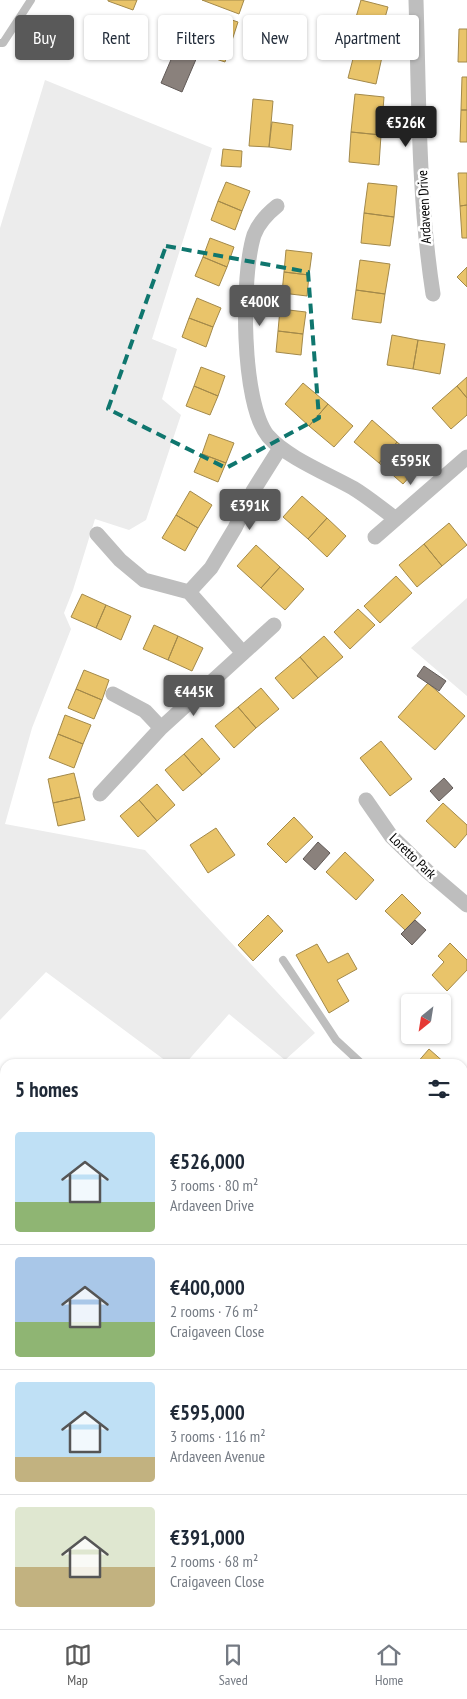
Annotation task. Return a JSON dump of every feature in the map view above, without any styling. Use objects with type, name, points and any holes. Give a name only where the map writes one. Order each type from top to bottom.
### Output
[{"type":"street","name":"Ardaveen Drive","points":[[416,0],[422,196],[426,250],[433,294]]},
{"type":"street","points":[[277,206],[262,219],[254,235],[248,269],[244,324],[255,412],[268,436],[280,448],[355,489],[396,519]]},
{"type":"street","points":[[189,592],[211,568],[235,528],[253,491],[280,448]]},
{"type":"street","points":[[375,537],[467,456]]},
{"type":"street","points":[[98,534],[120,560],[144,580],[189,592],[243,652]]},
{"type":"street","points":[[100,794],[161,728],[274,625]]},
{"type":"street","points":[[113,694],[145,711],[161,728]]},
{"type":"street","name":"Loretto Park","points":[[366,800],[391,836],[427,871],[467,905]]},
{"type":"lane","points":[[0,43],[3,43],[31,0]]},
{"type":"lane","points":[[283,960],[336,1040],[357,1059]]},
{"type":"highlighted area","points":[[166,246],[308,272],[319,418],[226,468],[108,409]]},
{"type":"shaded area","points":[[45,80],[212,148],[152,339],[177,349],[162,399],[181,415],[146,520],[129,530],[95,519],[64,613],[71,629],[32,728],[5,824],[145,850],[315,1033],[286,1059],[229,1014],[189,1059],[163,1059],[46,972],[0,1020],[0,228]]},
{"type":"shaded area","points":[[467,598],[467,696],[411,648]]},
{"type":"building: Homes","points":[[108,0],[137,0],[133,10]]},
{"type":"building: Homes","points":[[202,0],[244,0],[239,14]]},
{"type":"building: Homes","points":[[361,0],[388,7],[386,15],[357,15]]},
{"type":"building: Homes","points":[[233,20],[238,22],[233,37]]},
{"type":"building: Homes","points":[[459,29],[467,29],[467,62],[458,62]]},
{"type":"building: Homes","points":[[353,60],[381,60],[376,84],[348,78]]},
{"type":"building: Homes","points":[[462,77],[467,77],[467,110],[461,110]]},
{"type":"building: Homes","points":[[355,94],[384,97],[381,135],[351,132]]},
{"type":"building: Homes","points":[[253,99],[273,101],[269,147],[249,146]]},
{"type":"building: Homes","points":[[461,110],[467,110],[467,142],[460,142]]},
{"type":"building: Homes","points":[[272,122],[293,125],[291,150],[269,147]]},
{"type":"building: Homes","points":[[351,132],[381,135],[379,165],[349,162]]},
{"type":"building: Homes","points":[[223,149],[242,151],[241,167],[221,166]]},
{"type":"building: Homes","points":[[458,173],[467,173],[467,205],[460,206]]},
{"type":"building: Homes","points":[[226,182],[250,191],[242,211],[218,201]]},
{"type":"building: Homes","points":[[368,183],[397,186],[394,217],[364,213]]},
{"type":"building: Homes","points":[[218,201],[242,211],[235,230],[211,220]]},
{"type":"building: Homes","points":[[467,205],[467,238],[462,238],[460,206]]},
{"type":"building: Homes","points":[[364,213],[394,217],[390,246],[361,243]]},
{"type":"building: Homes","points":[[210,238],[234,247],[227,267],[203,257]]},
{"type":"building: Homes","points":[[286,250],[312,253],[309,275],[284,272]]},
{"type":"building: Homes","points":[[203,257],[227,267],[219,286],[195,276]]},
{"type":"building: Homes","points":[[360,260],[390,264],[385,294],[356,290]]},
{"type":"building: Homes","points":[[467,267],[467,287],[457,277]]},
{"type":"building: Homes","points":[[284,272],[309,275],[307,296],[282,293]]},
{"type":"building: Homes","points":[[356,290],[385,294],[381,323],[352,319]]},
{"type":"building: Homes","points":[[197,298],[221,308],[213,327],[189,318]]},
{"type":"building: Homes","points":[[280,309],[306,312],[303,334],[278,331]]},
{"type":"building: Homes","points":[[189,318],[213,327],[206,347],[182,337]]},
{"type":"building: Homes","points":[[278,331],[303,334],[301,355],[276,352]]},
{"type":"building: Homes","points":[[392,335],[418,340],[413,369],[387,365]]},
{"type":"building: Homes","points":[[418,340],[445,344],[440,374],[413,369]]},
{"type":"building: Homes","points":[[201,367],[225,376],[218,396],[194,386]]},
{"type":"building: Homes","points":[[467,377],[467,398],[457,386]]},
{"type":"building: Homes","points":[[303,383],[328,404],[309,426],[285,404]]},
{"type":"building: Homes","points":[[194,386],[218,396],[210,415],[186,406]]},
{"type":"building: Homes","points":[[457,386],[467,398],[467,415],[451,429],[432,408]]},
{"type":"building: Homes","points":[[328,404],[353,426],[334,447],[309,426]]},
{"type":"building: Homes","points":[[372,420],[397,442],[379,463],[354,442]]},
{"type":"building: Homes","points":[[209,434],[234,443],[226,463],[202,454]]},
{"type":"building: Homes","points":[[397,442],[422,463],[403,484],[379,463]]},
{"type":"building: Homes","points":[[202,454],[226,463],[218,482],[194,472]]},
{"type":"building: Homes","points":[[190,491],[212,505],[198,528],[176,515]]},
{"type":"building: Homes","points":[[302,496],[327,518],[308,539],[283,517]]},
{"type":"building: Homes","points":[[176,515],[198,528],[185,551],[162,538]]},
{"type":"building: Homes","points":[[327,518],[346,536],[327,557],[308,539]]},
{"type":"building: Homes","points":[[449,523],[467,545],[442,566],[424,544]]},
{"type":"building: Homes","points":[[424,544],[442,566],[417,587],[399,565]]},
{"type":"building: Homes","points":[[256,545],[280,567],[261,588],[237,566]]},
{"type":"building: Homes","points":[[280,567],[304,589],[285,610],[261,588]]},
{"type":"building: Homes","points":[[396,576],[412,593],[380,623],[364,606]]},
{"type":"building: Homes","points":[[82,594],[106,605],[96,628],[71,617]]},
{"type":"building: Homes","points":[[106,605],[131,616],[121,640],[96,628]]},
{"type":"building: Homes","points":[[358,609],[375,625],[350,649],[334,632]]},
{"type":"building: Homes","points":[[154,625],[178,636],[168,660],[143,649]]},
{"type":"building: Homes","points":[[178,636],[203,648],[192,671],[168,660]]},
{"type":"building: Homes","points":[[324,636],[343,657],[318,678],[300,657]]},
{"type":"building: Homes","points":[[300,657],[318,678],[293,699],[275,678]]},
{"type":"building: Homes","points":[[84,670],[109,680],[102,700],[76,689]]},
{"type":"building: Homes","points":[[428,683],[465,716],[435,750],[398,717]]},
{"type":"building: Homes","points":[[261,688],[279,709],[256,728],[238,707]]},
{"type":"building: Homes","points":[[76,689],[102,700],[94,719],[68,708]]},
{"type":"building: Homes","points":[[238,707],[256,728],[234,748],[215,726]]},
{"type":"building: Homes","points":[[65,715],[91,725],[83,744],[58,734]]},
{"type":"building: Homes","points":[[58,734],[83,744],[74,768],[49,758]]},
{"type":"building: Homes","points":[[202,738],[220,759],[202,775],[184,754]]},
{"type":"building: Homes","points":[[381,741],[412,779],[390,796],[360,758]]},
{"type":"building: Homes","points":[[184,754],[202,775],[183,791],[165,770]]},
{"type":"building: Homes","points":[[74,773],[80,797],[53,803],[48,779]]},
{"type":"building: Homes","points":[[157,784],[175,805],[157,821],[139,800]]},
{"type":"building: Homes","points":[[80,797],[85,820],[58,826],[53,803]]},
{"type":"building: Homes","points":[[139,800],[157,821],[138,837],[120,816]]},
{"type":"building: Homes","points":[[443,803],[467,825],[467,834],[455,848],[426,821]]},
{"type":"building: Homes","points":[[294,817],[313,837],[286,863],[267,844]]},
{"type":"building: Homes","points":[[216,828],[235,855],[208,873],[190,845]]},
{"type":"building: Homes","points":[[345,852],[374,880],[356,900],[326,872]]},
{"type":"building: Homes","points":[[402,894],[421,913],[405,930],[385,911]]},
{"type":"building: Homes","points":[[268,915],[283,931],[253,961],[238,945]]},
{"type":"building: Homes","points":[[450,943],[467,960],[467,970],[447,991],[432,975],[444,962],[438,956]]},
{"type":"building: Homes","points":[[317,944],[328,963],[348,953],[357,969],[337,980],[349,1001],[329,1013],[296,955]]},
{"type":"building: Homes","points":[[429,1049],[440,1059],[420,1059]]},
{"type":"building: Industry","points":[[171,60],[196,60],[182,92],[161,83]]},
{"type":"building: Industry","points":[[424,666],[446,681],[439,691],[417,676]]},
{"type":"building: Industry","points":[[444,778],[453,788],[439,801],[430,791]]},
{"type":"building: Industry","points":[[318,842],[330,853],[315,870],[303,859]]},
{"type":"building: Industry","points":[[415,920],[426,930],[412,945],[401,934]]}]
